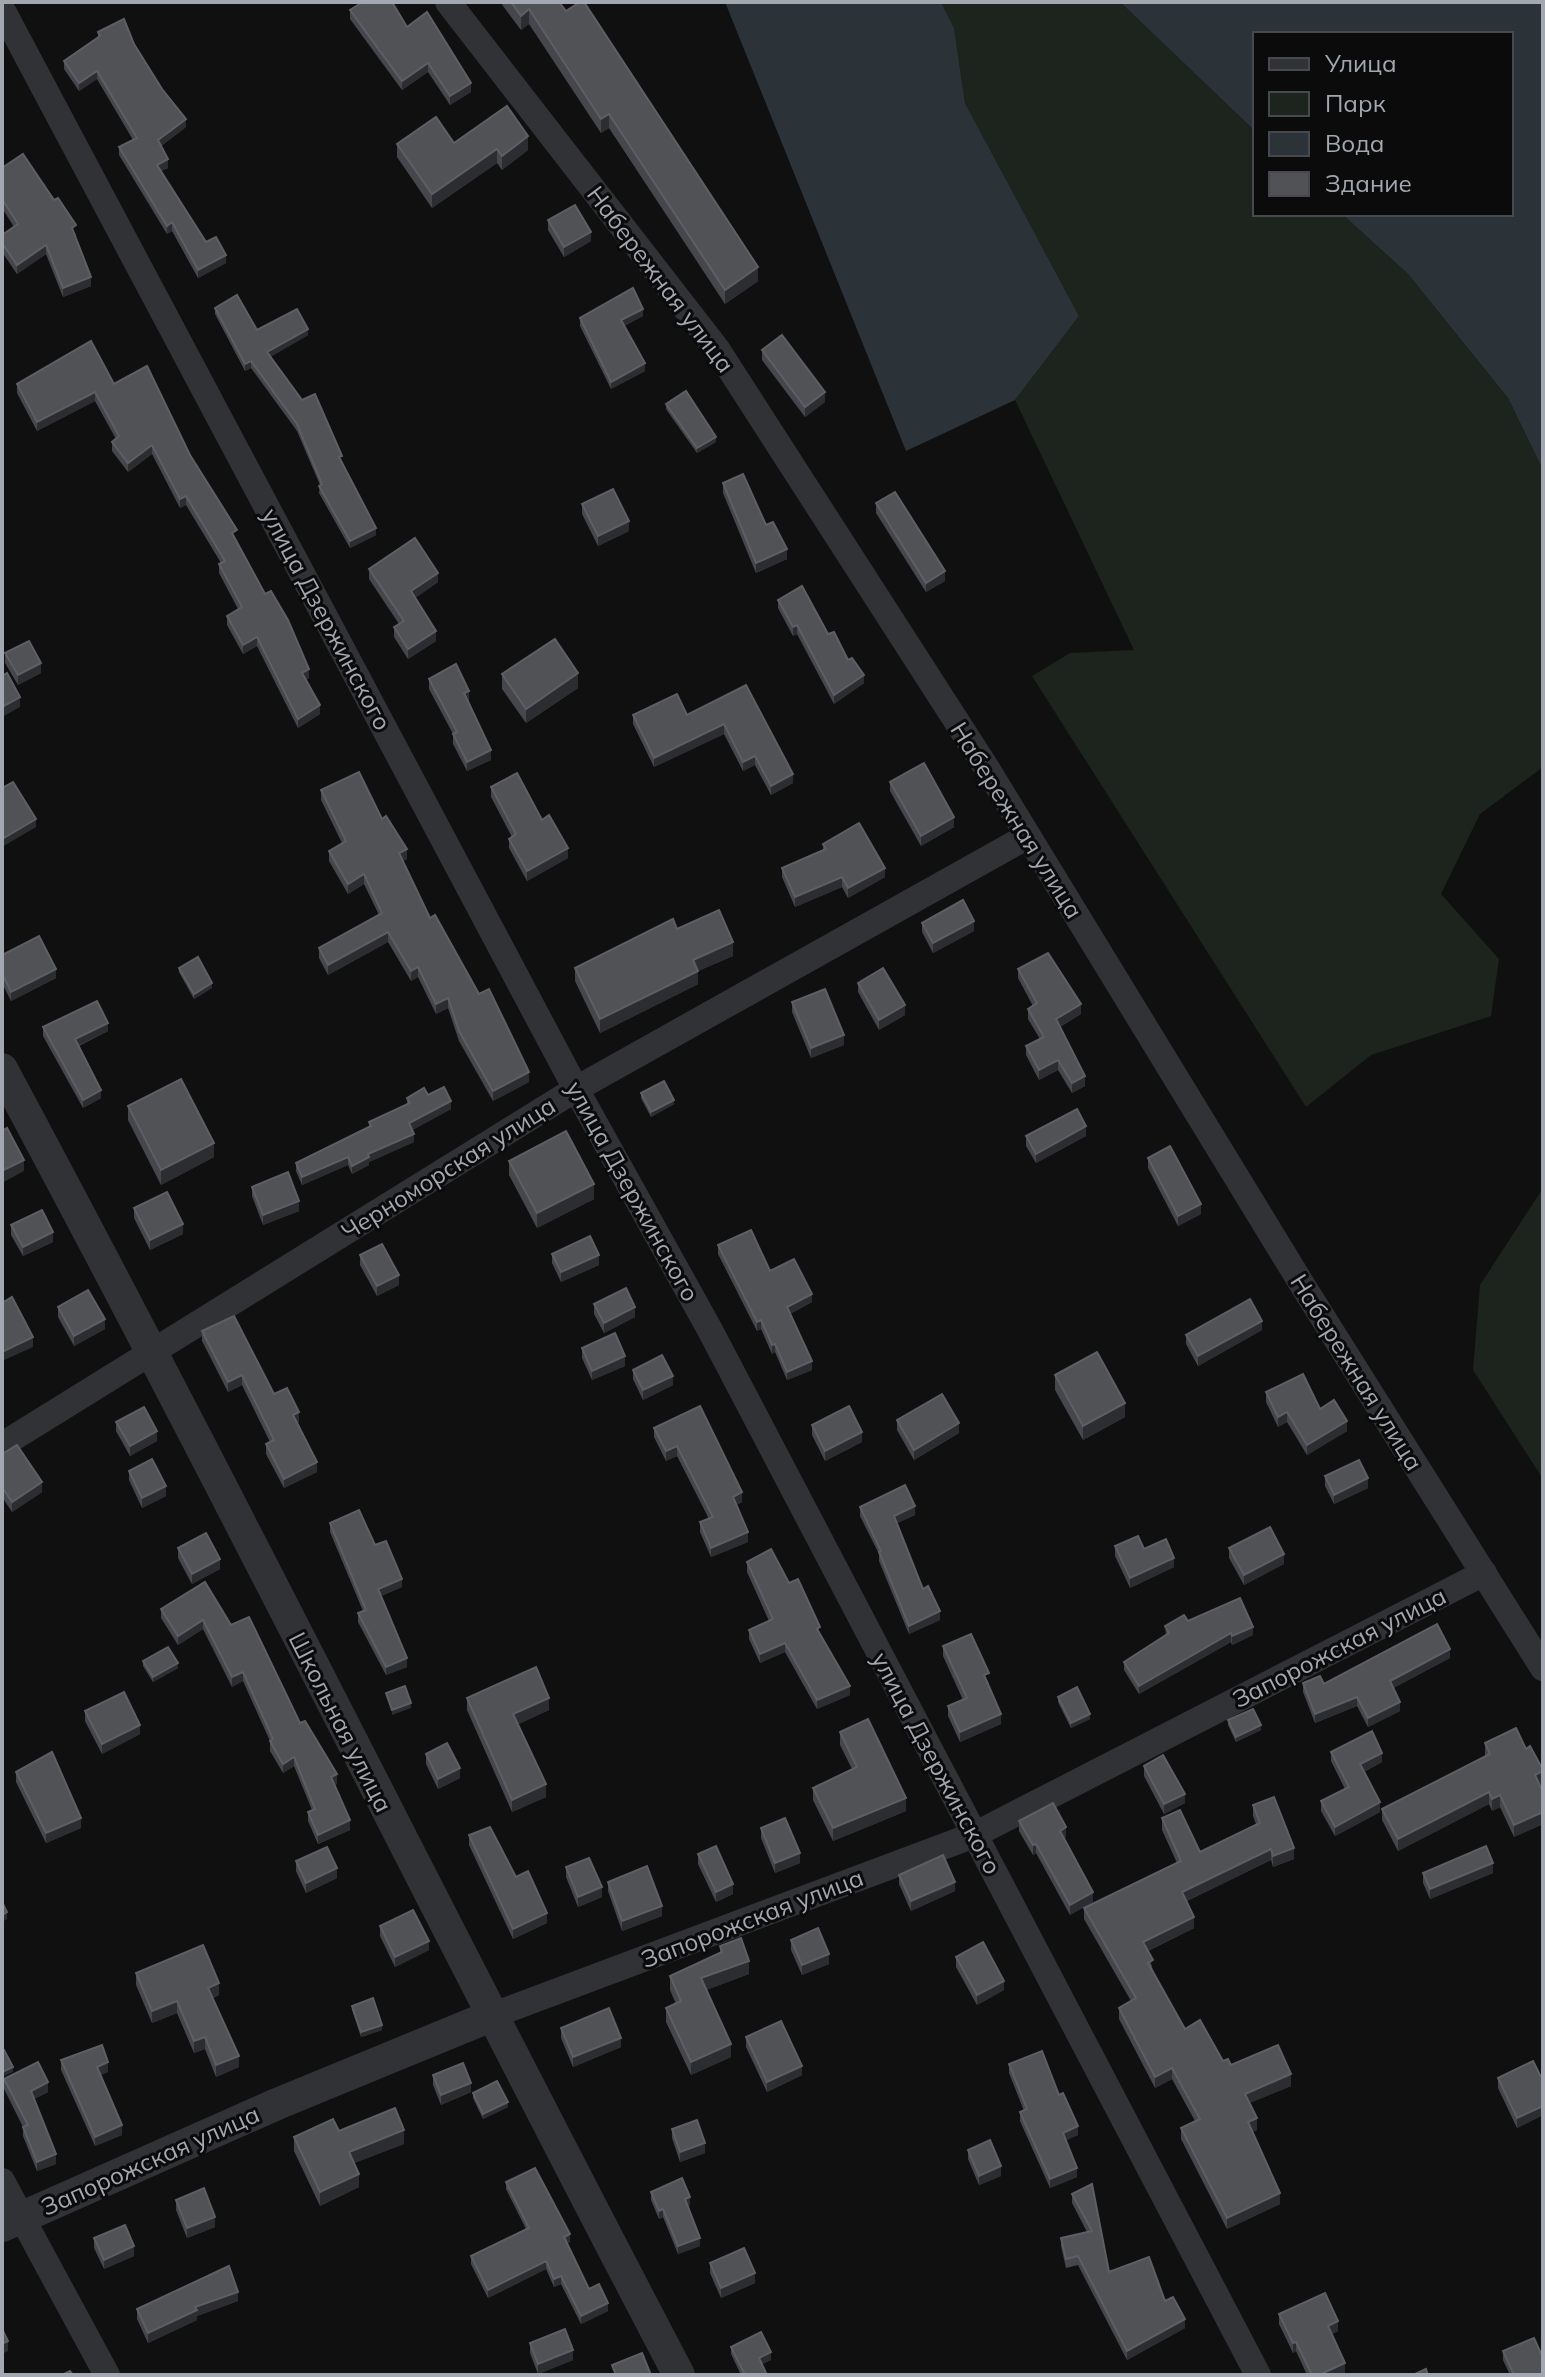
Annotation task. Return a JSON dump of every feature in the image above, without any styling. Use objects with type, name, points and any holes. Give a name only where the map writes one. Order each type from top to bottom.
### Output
[{"type":"street","name":"Набережная улица","points":[[448,2],[717,349],[1028,836],[1543,1668]]},
{"type":"street","name":"улица Дзержинского","points":[[2,9],[576,1089],[710,1330],[1258,2375]]},
{"type":"street","name":"Черноморская улица","points":[[2,1445],[576,1089],[1028,836]]},
{"type":"street","name":"Школьная улица","points":[[2,1069],[153,1350],[491,2016],[679,2375]]},
{"type":"street","name":"Запорожская улица","points":[[12,2221],[277,2104],[491,2016],[974,1835],[1484,1573]]},
{"type":"street","points":[[2,2181],[12,2221],[107,2375]]},
{"type":"green space","points":[[941,2],[1120,2],[1253,129],[1253,216],[1344,216],[1408,274],[1508,398],[1543,470],[1543,767],[1480,814],[1441,894],[1499,959],[1491,1016],[1371,1055],[1306,1107],[1032,676],[1070,653],[1134,650],[1015,400],[1079,316],[965,103],[954,28]]},
{"type":"green space","points":[[1543,1188],[1543,1479],[1473,1370],[1480,1285]]},
{"type":"water","points":[[725,2],[941,2],[954,28],[965,103],[1079,316],[1015,400],[906,451]]},
{"type":"water","points":[[1120,2],[1543,2],[1543,470],[1508,398],[1408,274],[1344,216],[1513,216],[1513,32],[1253,32],[1253,129]]},
{"type":"building","points":[[363,2],[392,2],[407,27],[427,12],[471,83],[450,96],[428,63],[402,81],[350,10]]},
{"type":"building","points":[[511,2],[559,2],[566,11],[584,2],[758,267],[725,290],[609,114],[601,119],[529,9],[521,16]]},
{"type":"building","points":[[124,19],[134,44],[162,89],[186,119],[158,140],[168,159],[157,165],[206,242],[216,237],[226,255],[198,270],[172,222],[167,226],[119,147],[137,138],[97,71],[79,83],[64,61],[100,36],[98,32]]},
{"type":"building","points":[[507,106],[528,136],[502,156],[497,149],[432,194],[397,144],[436,117],[454,143]]},
{"type":"building","points":[[23,154],[54,200],[58,198],[76,225],[72,228],[91,277],[63,288],[46,245],[17,265],[2,243],[2,235],[18,224],[2,199],[2,168]]},
{"type":"building","points":[[575,205],[591,232],[564,247],[548,220]]},
{"type":"building","points":[[633,288],[643,309],[621,320],[645,363],[611,382],[580,318]]},
{"type":"building","points":[[237,295],[257,330],[297,309],[308,329],[267,352],[302,400],[315,394],[342,456],[339,457],[376,528],[350,541],[319,486],[322,484],[297,424],[251,361],[245,364],[215,308]]},
{"type":"building","points":[[782,335],[825,392],[805,407],[762,350]]},
{"type":"building","points":[[91,341],[114,384],[147,366],[190,455],[237,530],[232,533],[265,594],[271,591],[288,620],[309,669],[302,673],[320,705],[298,719],[257,637],[243,645],[227,616],[242,607],[219,564],[225,561],[186,496],[180,499],[152,445],[128,463],[112,442],[119,436],[95,392],[37,422],[17,384]]},
{"type":"building","points":[[686,391],[716,437],[697,448],[666,404]]},
{"type":"building","points":[[743,474],[766,525],[773,522],[787,549],[756,563],[723,483]]},
{"type":"building","points":[[613,489],[629,521],[598,536],[582,504]]},
{"type":"building","points":[[895,492],[945,571],[926,583],[876,503]]},
{"type":"building","points":[[415,538],[438,573],[411,591],[436,631],[408,649],[394,627],[404,621],[369,569]]},
{"type":"building","points":[[802,586],[828,634],[834,632],[848,660],[852,658],[864,675],[834,695],[797,625],[793,627],[778,600]]},
{"type":"building","points":[[555,639],[578,673],[526,709],[502,674]]},
{"type":"building","points":[[29,641],[41,663],[18,675],[5,653]]},
{"type":"building","points":[[456,664],[469,691],[464,693],[491,750],[467,762],[453,734],[457,732],[429,679]]},
{"type":"building","points":[[7,673],[20,697],[2,707],[2,676]]},
{"type":"building","points":[[746,685],[793,774],[771,786],[755,756],[743,762],[724,724],[654,758],[633,715],[677,694],[687,715]]},
{"type":"building","points":[[924,763],[954,817],[921,836],[890,782]]},
{"type":"building","points":[[359,772],[382,819],[386,816],[407,849],[399,853],[430,918],[435,915],[479,994],[489,989],[529,1072],[493,1091],[459,1031],[448,998],[436,1004],[418,967],[411,971],[388,932],[328,965],[319,948],[382,913],[364,874],[348,884],[329,851],[346,841],[321,790]]},
{"type":"building","points":[[517,773],[542,820],[549,815],[568,848],[527,871],[509,839],[516,834],[491,787]]},
{"type":"building","points":[[13,782],[36,819],[2,839],[2,788]]},
{"type":"building","points":[[859,823],[885,868],[848,888],[842,877],[795,897],[782,868],[826,849],[823,844]]},
{"type":"building","points":[[963,900],[974,921],[933,943],[922,923]]},
{"type":"building","points":[[719,910],[733,942],[693,960],[698,971],[600,1019],[575,968],[673,919],[677,929]]},
{"type":"building","points":[[39,936],[56,969],[11,992],[2,973],[2,955]]},
{"type":"building","points":[[1048,953],[1081,1004],[1056,1019],[1085,1076],[1072,1083],[1058,1060],[1039,1070],[1026,1046],[1044,1037],[1028,1009],[1037,1003],[1018,969]]},
{"type":"building","points":[[198,957],[212,983],[194,994],[179,968]]},
{"type":"building","points":[[883,968],[905,1005],[879,1020],[858,983]]},
{"type":"building","points":[[825,989],[844,1035],[811,1048],[792,1002]]},
{"type":"building","points":[[97,1001],[108,1023],[75,1039],[101,1090],[83,1100],[43,1027]]},
{"type":"building","points":[[181,1079],[214,1143],[161,1170],[128,1106]]},
{"type":"building","points":[[664,1081],[674,1100],[651,1112],[641,1093]]},
{"type":"building","points":[[444,1087],[451,1101],[409,1123],[414,1134],[368,1154],[369,1157],[352,1166],[348,1157],[302,1177],[296,1163],[371,1126],[369,1122],[410,1103],[407,1098],[424,1088],[428,1095]]},
{"type":"building","points":[[1077,1109],[1086,1126],[1036,1154],[1026,1136]]},
{"type":"building","points":[[7,1128],[24,1160],[2,1171],[2,1131]]},
{"type":"building","points":[[566,1131],[594,1184],[537,1213],[509,1161]]},
{"type":"building","points":[[1170,1146],[1201,1204],[1178,1216],[1148,1158]]},
{"type":"building","points":[[288,1172],[299,1201],[263,1215],[252,1187]]},
{"type":"building","points":[[167,1192],[183,1224],[150,1240],[134,1208]]},
{"type":"building","points":[[42,1210],[53,1232],[23,1247],[11,1225]]},
{"type":"building","points":[[751,1230],[770,1271],[794,1259],[812,1294],[787,1307],[812,1361],[787,1372],[775,1344],[772,1345],[761,1320],[757,1322],[718,1245]]},
{"type":"building","points":[[590,1236],[599,1255],[561,1272],[552,1254]]},
{"type":"building","points":[[382,1244],[399,1275],[377,1286],[360,1255]]},
{"type":"building","points":[[626,1288],[635,1307],[604,1323],[594,1304]]},
{"type":"building","points":[[88,1290],[105,1319],[74,1336],[58,1307]]},
{"type":"building","points":[[12,1297],[33,1337],[2,1352],[2,1303]]},
{"type":"building","points":[[1250,1299],[1262,1321],[1198,1356],[1186,1335]]},
{"type":"building","points":[[234,1316],[274,1394],[287,1388],[299,1412],[293,1415],[317,1462],[284,1479],[266,1444],[274,1440],[242,1375],[228,1382],[202,1331]]},
{"type":"building","points":[[615,1333],[625,1356],[592,1371],[582,1348]]},
{"type":"building","points":[[1097,1352],[1125,1403],[1083,1426],[1055,1375]]},
{"type":"building","points":[[662,1355],[673,1376],[643,1390],[633,1370]]},
{"type":"building","points":[[1303,1374],[1320,1409],[1334,1400],[1347,1421],[1307,1445],[1287,1412],[1278,1417],[1266,1392]]},
{"type":"building","points":[[942,1394],[959,1423],[914,1450],[897,1420]]},
{"type":"building","points":[[700,1406],[742,1492],[733,1497],[748,1532],[711,1548],[700,1522],[713,1517],[677,1446],[666,1451],[654,1428]]},
{"type":"building","points":[[849,1406],[862,1432],[825,1451],[812,1425]]},
{"type":"building","points":[[144,1407],[157,1431],[130,1446],[116,1422]]},
{"type":"building","points":[[17,1445],[42,1482],[12,1502],[2,1487],[2,1454]]},
{"type":"building","points":[[152,1459],[166,1486],[142,1498],[129,1471]]},
{"type":"building","points":[[1359,1460],[1368,1478],[1334,1495],[1325,1476]]},
{"type":"building","points":[[905,1485],[915,1506],[894,1516],[923,1589],[928,1586],[940,1611],[909,1626],[881,1551],[860,1507]]},
{"type":"building","points":[[359,1510],[375,1545],[386,1541],[402,1579],[378,1589],[407,1658],[386,1667],[358,1613],[366,1610],[330,1523]]},
{"type":"building","points":[[1270,1527],[1284,1554],[1244,1575],[1229,1548]]},
{"type":"building","points":[[206,1533],[220,1559],[192,1574],[178,1548]]},
{"type":"building","points":[[1138,1536],[1144,1549],[1166,1539],[1174,1558],[1130,1578],[1115,1546]]},
{"type":"building","points":[[771,1549],[789,1583],[798,1579],[820,1627],[817,1629],[850,1686],[817,1700],[785,1643],[760,1654],[749,1630],[773,1619],[747,1562]]},
{"type":"building","points":[[205,1582],[231,1625],[249,1617],[300,1723],[305,1721],[337,1774],[331,1777],[350,1820],[318,1835],[308,1812],[315,1809],[294,1757],[283,1764],[270,1741],[273,1739],[243,1672],[232,1677],[203,1620],[178,1636],[161,1609]]},
{"type":"building","points":[[1240,1598],[1253,1627],[1232,1636],[1231,1633],[1139,1686],[1124,1662],[1169,1633],[1165,1626],[1184,1615],[1188,1621]]},
{"type":"building","points":[[1437,1624],[1450,1649],[1390,1681],[1400,1702],[1368,1718],[1357,1697],[1315,1714],[1303,1683],[1320,1676],[1324,1684]]},
{"type":"building","points":[[971,1634],[989,1673],[984,1675],[1001,1714],[960,1732],[948,1706],[967,1698],[943,1646]]},
{"type":"building","points":[[168,1647],[178,1663],[153,1677],[143,1661]]},
{"type":"building","points":[[536,1667],[549,1698],[513,1714],[546,1784],[512,1800],[467,1698]]},
{"type":"building","points":[[405,1686],[411,1703],[392,1710],[386,1693]]},
{"type":"building","points":[[1077,1687],[1090,1714],[1071,1723],[1058,1697]]},
{"type":"building","points":[[124,1692],[140,1725],[102,1744],[85,1711]]},
{"type":"building","points":[[1253,1709],[1261,1725],[1236,1737],[1228,1720]]},
{"type":"building","points":[[868,1719],[906,1798],[833,1828],[813,1788],[857,1767],[840,1732]]},
{"type":"building","points":[[1516,1728],[1526,1749],[1530,1746],[1543,1770],[1535,1775],[1543,1792],[1543,1812],[1514,1825],[1500,1795],[1492,1799],[1489,1792],[1398,1839],[1382,1809],[1490,1754],[1485,1743]]},
{"type":"building","points":[[1372,1731],[1382,1753],[1360,1764],[1380,1802],[1335,1827],[1321,1801],[1349,1787],[1331,1752]]},
{"type":"building","points":[[447,1743],[460,1768],[438,1779],[426,1754]]},
{"type":"building","points":[[52,1752],[81,1818],[46,1833],[16,1772]]},
{"type":"building","points":[[1163,1755],[1185,1794],[1164,1804],[1144,1766]]},
{"type":"building","points":[[1274,1797],[1294,1848],[1273,1856],[1271,1849],[1182,1892],[1194,1917],[1143,1942],[1153,1960],[1148,1963],[1185,2029],[1200,2020],[1223,2061],[1228,2059],[1231,2065],[1278,2045],[1291,2074],[1245,2094],[1257,2118],[1248,2122],[1280,2193],[1227,2218],[1181,2128],[1200,2119],[1172,2068],[1155,2077],[1119,2008],[1136,1998],[1084,1908],[1181,1861],[1162,1818],[1180,1810],[1200,1852],[1260,1823],[1253,1805]]},
{"type":"building","points":[[1053,1803],[1066,1827],[1060,1831],[1093,1892],[1070,1905],[1036,1844],[1033,1845],[1019,1821]]},
{"type":"building","points":[[785,1818],[800,1853],[775,1863],[761,1828]]},
{"type":"building","points":[[490,1827],[516,1877],[528,1871],[547,1913],[513,1929],[469,1835]]},
{"type":"building","points":[[716,1846],[733,1884],[716,1892],[698,1854]]},
{"type":"building","points":[[1486,1846],[1493,1863],[1430,1889],[1423,1873]]},
{"type":"building","points":[[327,1847],[337,1868],[306,1883],[296,1861]]},
{"type":"building","points":[[943,1855],[955,1882],[911,1901],[899,1875]]},
{"type":"building","points":[[589,1858],[602,1887],[578,1897],[566,1867]]},
{"type":"building","points":[[647,1866],[662,1906],[622,1921],[608,1882]]},
{"type":"building","points":[[413,1910],[429,1941],[395,1957],[380,1926]]},
{"type":"building","points":[[818,1928],[829,1954],[802,1965],[791,1940]]},
{"type":"building","points":[[741,1938],[749,1961],[701,1978],[731,2044],[691,2062],[666,2008],[681,2001],[670,1976],[722,1952],[720,1946]]},
{"type":"building","points":[[983,1942],[1004,1981],[977,1995],[956,1957]]},
{"type":"building","points":[[203,1945],[219,1983],[208,1988],[239,2056],[216,2065],[205,2037],[194,2041],[177,2001],[152,2011],[136,1973]]},
{"type":"building","points":[[373,1998],[382,2025],[361,2032],[352,2006]]},
{"type":"building","points":[[609,2008],[621,2038],[573,2057],[561,2028]]},
{"type":"building","points":[[781,2021],[802,2066],[767,2082],[746,2037]]},
{"type":"building","points":[[102,2045],[108,2062],[97,2067],[122,2125],[95,2137],[61,2060]]},
{"type":"building","points":[[2,2051],[13,2067],[2,2072]]},
{"type":"building","points":[[1042,2051],[1059,2095],[1063,2093],[1078,2126],[1063,2133],[1077,2168],[1050,2179],[1020,2112],[1027,2109],[1009,2064]]},
{"type":"building","points":[[1533,2061],[1543,2081],[1543,2106],[1517,2118],[1498,2078]]},
{"type":"building","points":[[38,2062],[48,2082],[31,2091],[56,2154],[37,2162],[23,2127],[28,2125],[4,2079]]},
{"type":"building","points":[[463,2063],[471,2083],[441,2095],[433,2075]]},
{"type":"building","points":[[497,2081],[508,2102],[483,2114],[473,2093]]},
{"type":"building","points":[[395,2108],[404,2130],[349,2152],[359,2174],[320,2192],[294,2137],[333,2119],[339,2131]]},
{"type":"building","points":[[697,2120],[705,2143],[680,2152],[672,2129]]},
{"type":"building","points":[[990,2140],[1001,2166],[979,2176],[968,2150]]},
{"type":"building","points":[[535,2168],[570,2234],[564,2237],[589,2289],[599,2284],[608,2303],[581,2316],[561,2276],[554,2279],[546,2261],[488,2290],[471,2256],[529,2228],[506,2182]]},
{"type":"building","points":[[682,2178],[690,2197],[685,2199],[700,2238],[678,2246],[663,2209],[659,2211],[651,2192]]},
{"type":"building","points":[[1092,2184],[1109,2272],[1149,2257],[1165,2301],[1173,2297],[1185,2319],[1127,2351],[1078,2256],[1066,2259],[1061,2238],[1092,2231],[1072,2194]]},
{"type":"building","points":[[204,2188],[215,2217],[187,2228],[176,2200]]},
{"type":"building","points":[[125,2225],[134,2246],[104,2260],[94,2238]]},
{"type":"building","points":[[744,2248],[755,2273],[721,2288],[710,2263]]},
{"type":"building","points":[[229,2266],[238,2292],[195,2307],[197,2310],[148,2333],[137,2309]]},
{"type":"building","points":[[1325,2293],[1338,2321],[1328,2326],[1345,2363],[1312,2375],[1279,2314]]},
{"type":"building","points":[[2,2329],[8,2341],[2,2344]]},
{"type":"building","points":[[565,2329],[573,2350],[538,2364],[530,2343]]},
{"type":"building","points":[[761,2332],[771,2352],[759,2358],[767,2375],[745,2375],[731,2347]]},
{"type":"building","points":[[1534,2338],[1543,2358],[1543,2375],[1514,2375],[1503,2351]]},
{"type":"building","points":[[642,2353],[651,2375],[616,2375],[612,2365]]},
{"type":"building","points":[[1426,2369],[1428,2375],[1413,2375]]}]
